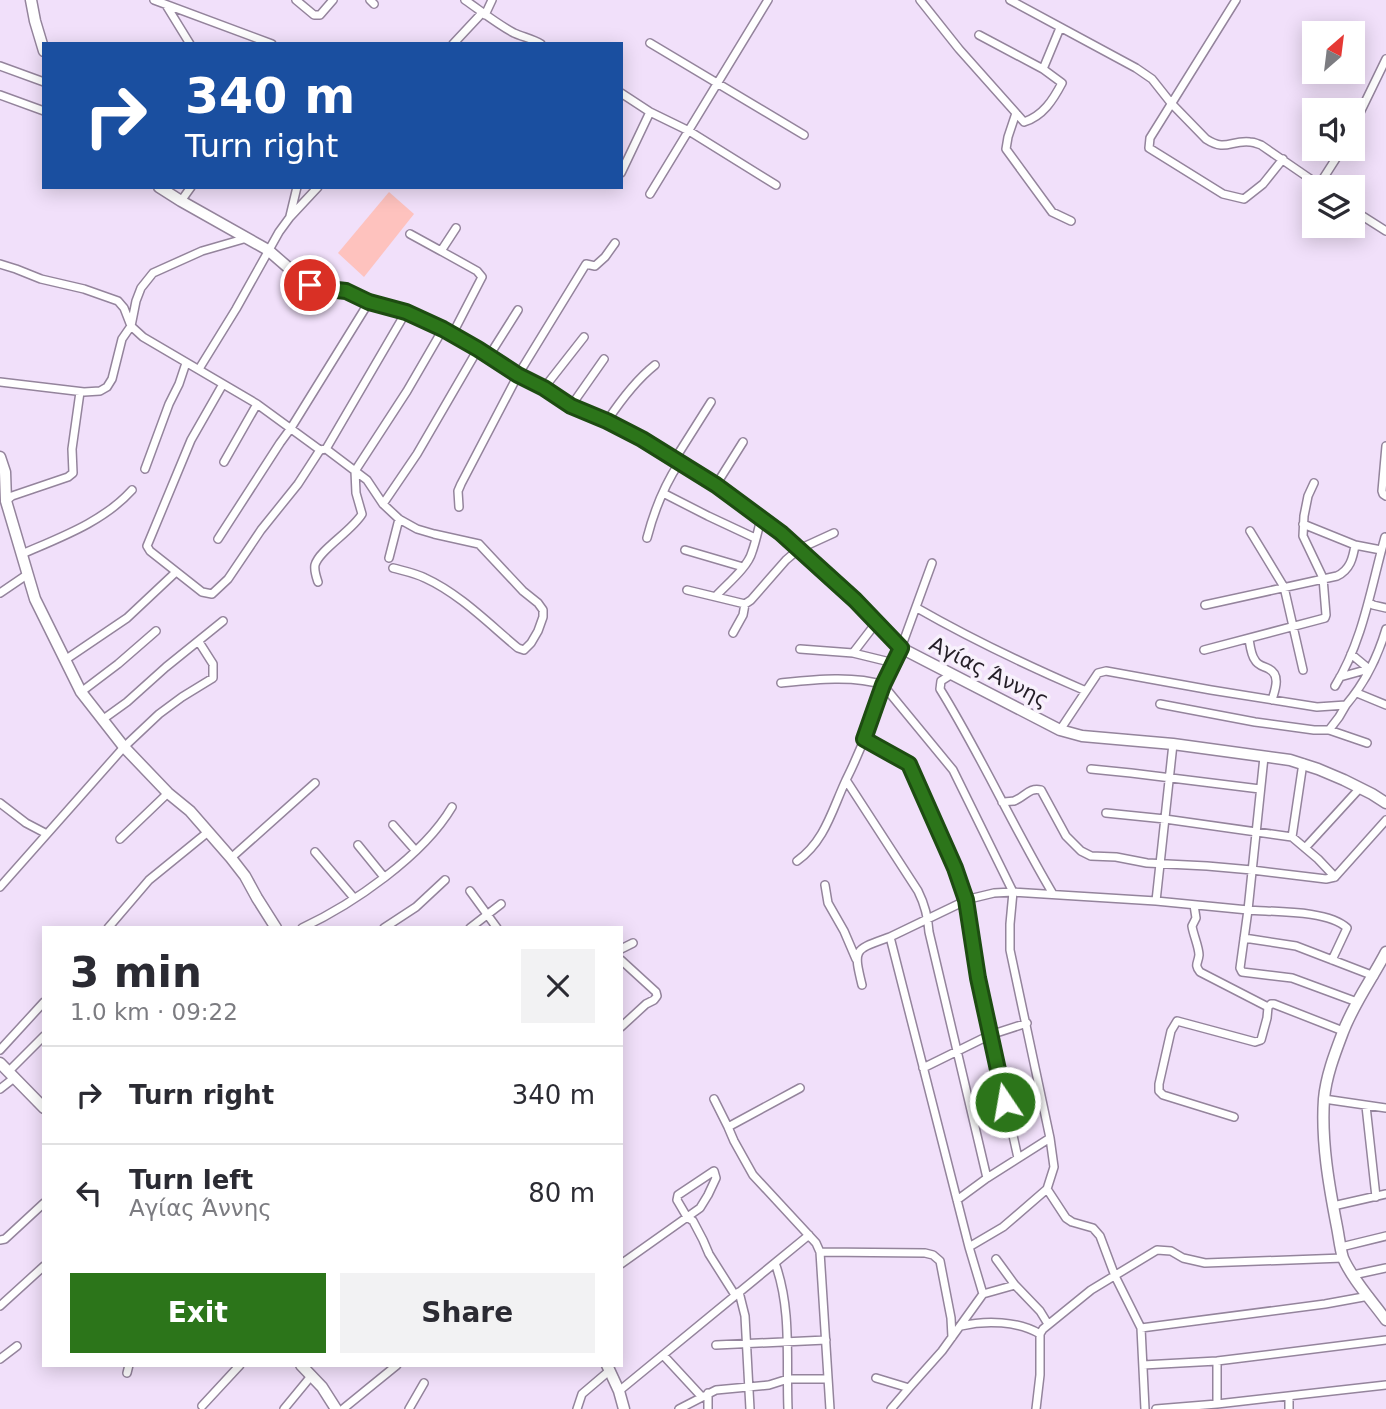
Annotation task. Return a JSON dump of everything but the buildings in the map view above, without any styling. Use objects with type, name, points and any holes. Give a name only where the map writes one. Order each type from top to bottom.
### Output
[{"type":"street","points":[[31,0],[42,44]]},
{"type":"street","points":[[154,0],[267,42]]},
{"type":"street","points":[[296,0],[314,15],[320,15],[333,0]]},
{"type":"street","points":[[466,0],[514,33],[538,42]]},
{"type":"street","points":[[455,42],[484,14],[492,0]]},
{"type":"street","points":[[650,194],[768,0]]},
{"type":"street","points":[[920,0],[958,49],[1024,122],[1035,119],[1045,110],[1062,83],[1043,69],[979,35]]},
{"type":"street","points":[[1010,0],[1152,79],[1171,103],[1212,143],[1221,146],[1250,142],[1261,145],[1304,175]]},
{"type":"street","points":[[1236,0],[1150,138],[1149,149],[1223,194],[1244,199],[1264,184],[1283,159]]},
{"type":"street","points":[[166,4],[189,42]]},
{"type":"street","points":[[1043,69],[1060,28]]},
{"type":"street","points":[[650,43],[804,135]]},
{"type":"street","points":[[1365,102],[1386,59]]},
{"type":"street","points":[[0,66],[42,81]]},
{"type":"street","points":[[623,94],[650,112],[689,131],[776,186]]},
{"type":"street","points":[[0,95],[42,110]]},
{"type":"street","points":[[623,169],[650,112]]},
{"type":"street","points":[[1016,113],[1006,149],[1052,212],[1071,221]]},
{"type":"street","name":"Αγίας Άννης","points":[[162,189],[268,250],[310,285],[346,291],[369,302],[406,312],[478,349],[571,406],[642,439],[716,485],[799,549],[855,600],[901,648],[1060,730],[1082,736],[1173,744],[1303,763],[1385,799]]},
{"type":"street","points":[[181,201],[190,189]]},
{"type":"street","points":[[290,217],[297,189]]},
{"type":"street","points":[[199,369],[268,250],[290,217],[316,189]]},
{"type":"street","points":[[1365,218],[1386,231]]},
{"type":"street","points":[[441,251],[456,228]]},
{"type":"street","points":[[318,582],[314,569],[316,561],[362,514],[356,493],[355,471],[482,277],[477,271],[410,234]]},
{"type":"street","points":[[0,382],[79,392],[100,391],[107,387],[112,379],[122,339],[131,326],[136,300],[141,288],[153,273],[202,251],[248,238]]},
{"type":"street","points":[[460,508],[458,491],[461,484],[518,375],[586,264],[595,266],[615,243]]},
{"type":"street","points":[[0,264],[118,301],[131,326],[157,346],[257,404],[355,471],[367,480],[383,504],[399,519],[417,529],[479,544],[543,610],[538,631],[524,650],[518,648],[491,624],[439,586],[393,568]]},
{"type":"street","points":[[218,540],[369,302]]},
{"type":"street","points":[[489,356],[518,310]]},
{"type":"street","points":[[223,384],[191,440],[147,546],[202,592],[212,594],[228,579],[261,530],[323,449],[406,312]]},
{"type":"street","points":[[544,388],[584,337]]},
{"type":"street","points":[[383,504],[417,454],[478,349]]},
{"type":"street","points":[[571,406],[604,359]]},
{"type":"street","points":[[145,469],[186,363]]},
{"type":"street","points":[[607,421],[626,394],[655,365]]},
{"type":"street","points":[[6,501],[12,496],[73,473],[72,449],[79,392]]},
{"type":"street","points":[[647,538],[653,516],[677,461],[711,402]]},
{"type":"street","points":[[223,462],[257,404]]},
{"type":"street","points":[[716,485],[743,442]]},
{"type":"street","points":[[1386,446],[1382,491],[1386,496]]},
{"type":"street","points":[[0,457],[5,472],[6,501],[35,599],[81,692],[124,747],[168,793],[190,811],[231,858],[275,926]]},
{"type":"street","points":[[1204,650],[1325,618],[1323,578],[1303,536],[1308,496],[1314,483]]},
{"type":"street","points":[[22,554],[79,530],[113,508],[132,490]]},
{"type":"street","points":[[663,493],[755,538]]},
{"type":"street","points":[[389,558],[399,519]]},
{"type":"street","points":[[716,596],[752,554],[761,519]]},
{"type":"street","points":[[1303,524],[1355,545],[1381,550]]},
{"type":"street","points":[[1250,531],[1284,587],[1303,670]]},
{"type":"street","points":[[733,633],[743,615],[745,604],[786,560],[799,549],[834,533]]},
{"type":"street","points":[[1335,686],[1351,654],[1369,601],[1385,537]]},
{"type":"street","points":[[1205,604],[1337,576],[1346,570],[1355,545]]},
{"type":"street","points":[[685,550],[743,567]]},
{"type":"street","points":[[797,861],[820,840],[864,739],[883,685],[901,648],[932,563]]},
{"type":"street","points":[[65,660],[127,618],[176,572]]},
{"type":"street","points":[[0,593],[28,574]]},
{"type":"street","points":[[687,590],[745,604]]},
{"type":"street","points":[[1369,601],[1373,605],[1386,608]]},
{"type":"street","points":[[917,608],[961,633],[1086,691]]},
{"type":"street","points":[[102,720],[223,621]]},
{"type":"street","points":[[853,653],[876,622]]},
{"type":"street","points":[[1329,730],[1357,693],[1386,629]]},
{"type":"street","points":[[81,692],[156,631]]},
{"type":"street","points":[[1249,639],[1255,660],[1275,674],[1272,700]]},
{"type":"street","points":[[0,887],[124,747],[182,696],[213,678],[213,664],[199,642]]},
{"type":"street","points":[[800,649],[853,653],[894,663]]},
{"type":"street","points":[[1351,654],[1369,669]]},
{"type":"street","points":[[1340,677],[1369,669]]},
{"type":"street","points":[[1060,730],[1098,673],[1106,671],[1317,707],[1346,705]]},
{"type":"street","points":[[952,674],[942,681],[940,689],[1053,894]]},
{"type":"street","points":[[780,684],[850,680],[872,681],[883,685],[953,770],[1013,892],[1010,950],[1027,1023],[1054,1167],[1047,1189],[1003,1227],[969,1247]]},
{"type":"street","points":[[1357,693],[1386,705]]},
{"type":"street","points":[[1160,704],[1255,722],[1329,730],[1367,743]]},
{"type":"street","points":[[864,739],[909,764],[955,868],[966,900],[978,978],[1018,1158]]},
{"type":"street","points":[[1156,901],[1173,744]]},
{"type":"street","points":[[1264,757],[1240,968],[1242,972],[1292,978],[1357,1002]]},
{"type":"street","points":[[1292,837],[1303,763]]},
{"type":"street","points":[[1091,769],[1260,789]]},
{"type":"street","points":[[846,780],[925,905],[987,1178]]},
{"type":"street","points":[[231,858],[315,783]]},
{"type":"street","points":[[1305,848],[1360,788]]},
{"type":"street","points":[[1002,802],[1013,801],[1031,790],[1039,789],[1066,836],[1081,851],[1091,856],[1326,879],[1335,877],[1386,820]]},
{"type":"street","points":[[120,839],[168,793]]},
{"type":"street","points":[[0,803],[26,823],[47,834]]},
{"type":"street","points":[[306,926],[384,877],[442,825],[452,807]]},
{"type":"street","points":[[1106,813],[1292,837],[1335,877]]},
{"type":"street","points":[[393,825],[415,850]]},
{"type":"street","points":[[110,926],[149,880],[208,832]]},
{"type":"street","points":[[358,845],[384,877]]},
{"type":"street","points":[[315,852],[354,898]]},
{"type":"street","points":[[387,926],[416,907],[445,880]]},
{"type":"street","points":[[825,885],[828,903],[856,959],[862,985]]},
{"type":"street","points":[[470,891],[496,926]]},
{"type":"street","points":[[856,959],[862,949],[966,900],[982,895],[1013,892],[1248,910],[1294,911],[1345,925],[1347,928],[1332,960]]},
{"type":"street","points":[[472,926],[501,904]]},
{"type":"street","points":[[1194,905],[1196,918],[1192,926],[1199,954],[1196,967],[1200,972],[1268,1007]]},
{"type":"street","points":[[890,937],[934,1115],[983,1294]]},
{"type":"street","points":[[1244,938],[1296,946],[1374,976]]},
{"type":"street","points":[[623,948],[633,943]]},
{"type":"street","points":[[1386,952],[1343,1031],[1324,1099],[1325,1139],[1342,1252],[1353,1275],[1386,1320]]},
{"type":"street","points":[[623,962],[656,992],[657,996],[623,1025]]},
{"type":"street","points":[[0,1050],[42,1004]]},
{"type":"street","points":[[1268,1007],[1275,1004],[1343,1031]]},
{"type":"street","points":[[1234,1116],[1163,1096],[1159,1091],[1158,1084],[1171,1031],[1177,1021],[1258,1041],[1261,1040],[1268,1007]]},
{"type":"street","points":[[923,1068],[990,1034],[1027,1023]]},
{"type":"street","points":[[0,1089],[7,1071],[42,1039]]},
{"type":"street","points":[[7,1071],[42,1106]]},
{"type":"street","points":[[728,1127],[800,1088]]},
{"type":"street","points":[[714,1099],[753,1175],[816,1242],[820,1252],[830,1409]]},
{"type":"street","points":[[1324,1099],[1386,1108]]},
{"type":"street","points":[[1366,1106],[1376,1196]]},
{"type":"street","points":[[957,1200],[1050,1138]]},
{"type":"street","points":[[623,1263],[687,1217],[704,1204],[716,1178],[714,1171],[678,1195],[677,1200],[687,1217],[693,1221],[709,1254],[737,1294],[745,1316],[750,1409]]},
{"type":"street","points":[[1047,1189],[1066,1218],[1098,1232],[1140,1328],[1145,1409]]},
{"type":"street","points":[[1333,1206],[1386,1194]]},
{"type":"street","points":[[2,1241],[42,1205]]},
{"type":"street","points":[[619,1391],[809,1235]]},
{"type":"street","points":[[1036,1409],[1040,1375],[1040,1334],[1048,1324],[1091,1290],[1157,1250],[1164,1249],[1183,1258],[1205,1263],[1342,1252],[1386,1236]]},
{"type":"street","points":[[820,1252],[910,1252],[933,1255],[940,1261],[952,1338]]},
{"type":"street","points":[[996,1259],[1048,1324]]},
{"type":"street","points":[[775,1263],[784,1291],[788,1409]]},
{"type":"street","points":[[0,1306],[42,1268]]},
{"type":"street","points":[[1353,1275],[1386,1268]]},
{"type":"street","points":[[891,1409],[942,1351],[983,1294],[1015,1285]]},
{"type":"street","points":[[1140,1328],[1313,1306],[1369,1296]]},
{"type":"street","points":[[961,1326],[999,1323],[1023,1327],[1040,1334]]},
{"type":"street","points":[[716,1345],[826,1340]]},
{"type":"street","points":[[1143,1365],[1217,1361],[1386,1340]]},
{"type":"street","points":[[0,1359],[17,1346]]},
{"type":"street","points":[[664,1356],[704,1394],[708,1409]]},
{"type":"street","points":[[1217,1361],[1217,1405]]},
{"type":"street","points":[[202,1406],[238,1367]]},
{"type":"street","points":[[303,1367],[323,1387],[336,1409]]},
{"type":"street","points":[[343,1409],[395,1367]]},
{"type":"street","points":[[577,1409],[582,1394],[608,1368],[624,1409]]},
{"type":"street","points":[[284,1409],[312,1375]]},
{"type":"street","points":[[876,1378],[909,1388]]},
{"type":"street","points":[[678,1409],[716,1390],[769,1385],[788,1380],[828,1380]]},
{"type":"street","points":[[409,1409],[424,1383]]},
{"type":"street","points":[[1156,1409],[1217,1405],[1386,1385]]},
{"type":"street","points":[[1289,1397],[1289,1409]]},
{"type":"shaded area","points":[[389,192],[414,214],[364,277],[338,253]]},
{"type":"route","points":[[310,285],[346,291],[369,302],[406,312],[443,329],[571,406],[642,439],[716,485],[781,533],[855,600],[901,648],[883,685],[864,739],[909,764],[955,868],[966,900],[978,978],[1005,1102]]}]
